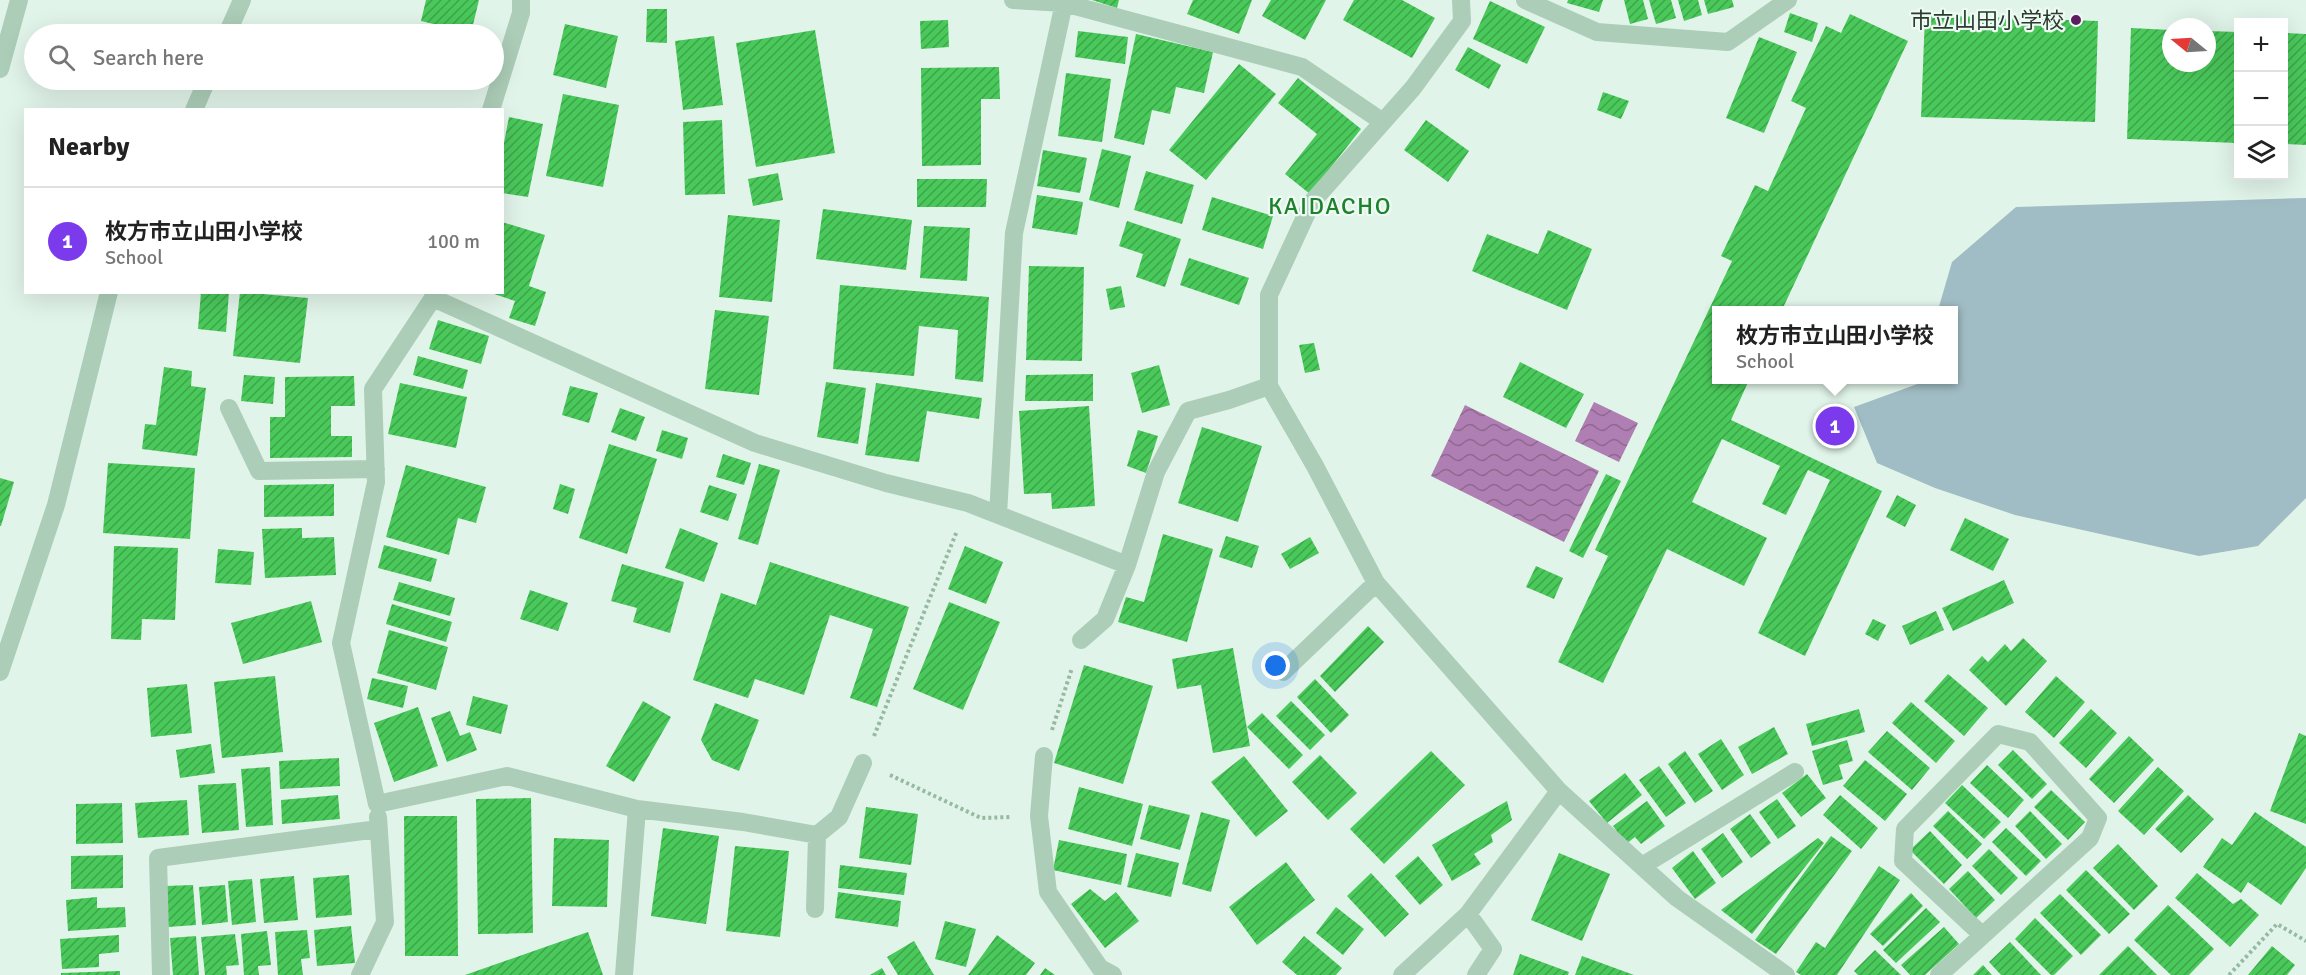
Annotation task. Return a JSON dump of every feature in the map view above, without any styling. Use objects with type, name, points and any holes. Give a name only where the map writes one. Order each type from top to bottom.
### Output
[{"type":"street","points":[[0,69],[19,0]]},
{"type":"street","points":[[231,24],[242,0]]},
{"type":"street","points":[[504,68],[521,13],[521,0]]},
{"type":"street","points":[[1013,0],[1065,3],[1302,67],[1383,122]]},
{"type":"street","points":[[1461,0],[1462,21],[1413,88],[1312,202],[1269,295],[1269,386],[1316,466],[1376,583],[1559,791],[1677,898],[1786,975]]},
{"type":"street","points":[[1525,0],[1597,32],[1728,42],[1788,0]]},
{"type":"street","points":[[998,515],[1014,233],[1065,3]]},
{"type":"street","points":[[195,108],[203,90]]},
{"type":"street","points":[[492,108],[497,90]]},
{"type":"street","points":[[0,672],[56,505],[109,294]]},
{"type":"street","points":[[360,975],[385,922],[377,804],[340,643],[375,482],[373,389],[434,295],[755,443],[886,483],[968,503],[1127,566]]},
{"type":"street","points":[[1081,640],[1105,620],[1127,566],[1156,472],[1188,411],[1269,386]]},
{"type":"street","points":[[229,408],[259,471],[376,469]]},
{"type":"street","points":[[1283,672],[1376,583]]},
{"type":"street","points":[[1939,975],[2091,838],[2098,818],[2030,742],[1998,734],[1905,829],[1903,861],[1982,935]]},
{"type":"street","points":[[1044,756],[1039,816],[1048,892],[1100,968],[1113,975]]},
{"type":"street","points":[[814,909],[817,835],[839,817],[863,763]]},
{"type":"street","points":[[1642,866],[1795,772]]},
{"type":"street","points":[[377,804],[507,776],[637,810],[743,822],[817,835]]},
{"type":"street","points":[[1402,975],[1468,914],[1559,791]]},
{"type":"street","points":[[624,975],[637,810]]},
{"type":"street","points":[[161,975],[158,858],[378,829]]},
{"type":"street","points":[[1468,914],[1492,949],[1476,975]]},
{"type":"path","points":[[968,503],[863,763],[981,818],[1039,816]]},
{"type":"path","points":[[1044,756],[1081,640]]},
{"type":"path","points":[[2229,975],[2277,924],[2306,941]]},
{"type":"shaded area","points":[[2306,198],[2306,498],[2258,546],[2199,556],[2015,515],[1935,488],[1877,463],[1854,407],[1917,384],[1958,384],[1958,306],[1939,306],[1952,262],[2016,207]]},
{"type":"water","points":[[1594,402],[1638,423],[1619,462],[1575,441]]},
{"type":"water","points":[[1465,405],[1599,471],[1564,542],[1431,476]]},
{"type":"building","points":[[426,0],[479,0],[473,24],[434,24],[421,21]]},
{"type":"building","points":[[1092,0],[1119,0],[1117,8]]},
{"type":"building","points":[[1193,0],[1252,0],[1239,34],[1187,14]]},
{"type":"building","points":[[1271,0],[1326,0],[1305,40],[1262,16]]},
{"type":"building","points":[[1354,0],[1402,0],[1435,18],[1412,58],[1343,20]]},
{"type":"building","points":[[1568,0],[1603,0],[1599,12],[1567,3]]},
{"type":"building","points":[[1624,0],[1643,0],[1648,19],[1630,24]]},
{"type":"building","points":[[1649,0],[1671,0],[1676,18],[1656,24]]},
{"type":"building","points":[[1678,0],[1698,0],[1702,15],[1684,21]]},
{"type":"building","points":[[1704,0],[1732,0],[1734,7],[1708,14]]},
{"type":"building","points":[[1490,1],[1545,27],[1527,64],[1473,39]]},
{"type":"building","points":[[647,9],[667,9],[667,43],[646,42]]},
{"type":"building","points":[[1790,13],[1818,23],[1812,42],[1784,32]]},
{"type":"building","points":[[1850,14],[1908,41],[1784,306],[1712,306],[1712,384],[1747,384],[1731,420],[1882,491],[1805,656],[1758,633],[1830,480],[1808,470],[1786,515],[1762,504],[1780,466],[1722,439],[1692,502],[1767,538],[1744,586],[1667,549],[1603,683],[1558,662],[1608,556],[1595,550],[1732,261],[1721,256],[1755,185],[1768,191],[1806,108],[1791,101],[1826,26],[1841,33]]},
{"type":"building","points":[[1925,15],[2098,21],[2095,122],[1921,117]]},
{"type":"building","points":[[948,20],[949,47],[921,49],[920,21]]},
{"type":"building","points":[[565,24],[618,36],[606,88],[553,75]]},
{"type":"building","points":[[2131,28],[2162,30],[2162,72],[2216,72],[2216,31],[2234,32],[2234,143],[2127,139]]},
{"type":"building","points":[[815,30],[835,153],[756,167],[736,43]]},
{"type":"building","points":[[1078,31],[1128,37],[1125,64],[1075,57]]},
{"type":"building","points":[[2288,33],[2306,34],[2306,145],[2288,144]]},
{"type":"building","points":[[1136,34],[1213,52],[1204,93],[1176,87],[1170,114],[1152,110],[1144,145],[1114,138]]},
{"type":"building","points":[[714,36],[723,105],[683,110],[675,41]]},
{"type":"building","points":[[1759,37],[1797,52],[1764,133],[1726,118]]},
{"type":"building","points":[[1468,47],[1501,65],[1489,89],[1455,70]]},
{"type":"building","points":[[1239,64],[1276,94],[1206,180],[1169,150]]},
{"type":"building","points":[[999,67],[1000,99],[981,99],[981,165],[922,166],[921,68]]},
{"type":"building","points":[[1066,73],[1111,79],[1102,142],[1058,136]]},
{"type":"building","points":[[1298,78],[1361,129],[1310,194],[1285,174],[1317,134],[1278,103]]},
{"type":"building","points":[[1603,92],[1629,101],[1621,119],[1597,110]]},
{"type":"building","points":[[563,94],[619,105],[603,187],[546,176]]},
{"type":"building","points":[[509,117],[543,124],[528,197],[504,193],[504,143]]},
{"type":"building","points":[[722,120],[725,194],[685,195],[683,122]]},
{"type":"building","points":[[1426,120],[1469,151],[1448,182],[1404,150]]},
{"type":"building","points":[[1102,149],[1131,156],[1119,208],[1089,200]]},
{"type":"building","points":[[1043,150],[1087,158],[1080,193],[1037,186]]},
{"type":"building","points":[[1146,171],[1194,185],[1182,224],[1134,210]]},
{"type":"building","points":[[778,173],[783,200],[753,206],[748,179]]},
{"type":"building","points":[[917,179],[987,179],[986,207],[917,207]]},
{"type":"building","points":[[1037,195],[1083,202],[1077,235],[1032,228]]},
{"type":"building","points":[[1212,197],[1273,216],[1263,249],[1202,230]]},
{"type":"building","points":[[823,209],[912,220],[906,270],[816,259]]},
{"type":"building","points":[[728,215],[780,220],[772,302],[719,297]]},
{"type":"building","points":[[1127,221],[1181,239],[1165,287],[1136,277],[1143,254],[1119,246]]},
{"type":"building","points":[[504,223],[545,235],[529,286],[546,292],[535,326],[509,318],[515,301],[494,294],[504,294]]},
{"type":"building","points":[[924,226],[970,228],[967,281],[920,278]]},
{"type":"building","points":[[1548,230],[1592,249],[1567,310],[1472,271],[1487,234],[1538,254]]},
{"type":"building","points":[[1189,258],[1249,278],[1239,305],[1180,285]]},
{"type":"building","points":[[1029,266],[1084,267],[1082,361],[1026,360]]},
{"type":"building","points":[[840,285],[989,297],[983,382],[955,379],[958,330],[919,326],[914,376],[833,369]]},
{"type":"building","points":[[1121,286],[1125,307],[1110,310],[1106,289]]},
{"type":"building","points":[[201,294],[229,294],[226,332],[198,329]]},
{"type":"building","points":[[240,294],[308,298],[300,363],[233,356]]},
{"type":"building","points":[[715,310],[769,316],[759,395],[705,389]]},
{"type":"building","points":[[438,320],[489,336],[481,364],[429,349]]},
{"type":"building","points":[[1314,343],[1320,370],[1305,373],[1299,345]]},
{"type":"building","points":[[418,356],[468,370],[463,389],[413,375]]},
{"type":"building","points":[[1520,362],[1584,394],[1566,428],[1503,397]]},
{"type":"building","points":[[1159,365],[1170,405],[1142,413],[1131,373]]},
{"type":"building","points":[[164,367],[192,371],[191,386],[206,388],[197,456],[142,449],[145,424],[156,425]]},
{"type":"building","points":[[1093,374],[1093,401],[1025,401],[1026,375]]},
{"type":"building","points":[[244,375],[275,377],[273,404],[241,401]]},
{"type":"building","points":[[354,376],[355,406],[331,406],[331,436],[352,436],[352,457],[270,458],[270,417],[285,417],[285,377]]},
{"type":"building","points":[[826,382],[866,388],[858,444],[817,437]]},
{"type":"building","points":[[400,383],[467,397],[456,448],[388,434]]},
{"type":"building","points":[[876,383],[982,398],[979,419],[927,411],[919,462],[865,455]]},
{"type":"building","points":[[570,386],[598,393],[589,423],[562,415]]},
{"type":"building","points":[[1089,406],[1095,506],[1052,509],[1051,493],[1024,494],[1019,411]]},
{"type":"building","points":[[620,408],[645,417],[636,441],[611,432]]},
{"type":"building","points":[[1202,427],[1262,446],[1238,522],[1178,503]]},
{"type":"building","points":[[662,430],[688,438],[682,459],[656,451]]},
{"type":"building","points":[[1138,430],[1158,436],[1146,473],[1127,466]]},
{"type":"building","points":[[609,444],[657,459],[627,554],[579,538]]},
{"type":"building","points":[[723,454],[751,463],[744,485],[716,477]]},
{"type":"building","points":[[108,463],[195,468],[190,539],[103,533]]},
{"type":"building","points":[[759,464],[780,470],[758,545],[738,539]]},
{"type":"building","points":[[406,465],[486,487],[476,523],[458,518],[449,555],[386,537]]},
{"type":"building","points":[[1606,474],[1621,481],[1583,558],[1569,551]]},
{"type":"building","points":[[0,478],[14,482],[1,526],[0,526]]},
{"type":"building","points":[[334,484],[334,516],[264,517],[264,485]]},
{"type":"building","points":[[560,484],[575,489],[568,514],[553,509]]},
{"type":"building","points":[[709,485],[737,494],[728,521],[700,512]]},
{"type":"building","points":[[1897,495],[1916,505],[1905,527],[1886,517]]},
{"type":"building","points":[[1965,518],[2009,539],[1993,571],[1950,550]]},
{"type":"building","points":[[302,528],[302,538],[334,537],[336,575],[265,578],[262,529]]},
{"type":"building","points":[[680,528],[718,543],[704,582],[665,568]]},
{"type":"building","points":[[1163,534],[1213,549],[1187,642],[1118,622],[1126,597],[1144,602]]},
{"type":"building","points":[[1226,536],[1259,546],[1252,568],[1219,557]]},
{"type":"building","points":[[1310,537],[1319,553],[1290,569],[1281,554]]},
{"type":"building","points":[[384,545],[437,559],[431,582],[378,568]]},
{"type":"building","points":[[114,546],[178,548],[175,620],[142,619],[141,640],[111,639]]},
{"type":"building","points":[[965,546],[1003,562],[986,604],[948,589]]},
{"type":"building","points":[[218,549],[254,552],[251,585],[215,583]]},
{"type":"building","points":[[770,562],[909,607],[877,707],[850,698],[873,629],[830,615],[804,695],[755,679],[748,698],[693,680],[721,593],[756,605]]},
{"type":"building","points":[[622,564],[684,582],[670,633],[633,622],[637,608],[611,601]]},
{"type":"building","points":[[1536,566],[1563,578],[1554,599],[1526,587]]},
{"type":"building","points":[[2004,580],[2014,603],[1953,631],[1942,608]]},
{"type":"building","points":[[399,582],[455,598],[450,616],[393,600]]},
{"type":"building","points":[[530,590],[568,603],[558,631],[520,619]]},
{"type":"building","points":[[311,601],[322,642],[243,664],[231,623]]},
{"type":"building","points":[[949,602],[1000,622],[963,710],[913,689]]},
{"type":"building","points":[[392,604],[452,622],[446,642],[386,624]]},
{"type":"building","points":[[1936,611],[1944,630],[1910,645],[1902,626]]},
{"type":"building","points":[[1873,619],[1886,625],[1878,641],[1865,634]]},
{"type":"building","points":[[1368,626],[1384,642],[1335,692],[1320,676]]},
{"type":"building","points":[[389,630],[448,647],[436,690],[377,673]]},
{"type":"building","points":[[2023,638],[2047,661],[2006,706],[1969,670],[1982,656],[1988,662],[2005,644],[2011,651]]},
{"type":"building","points":[[1233,648],[1250,746],[1213,753],[1201,685],[1177,689],[1172,659]]},
{"type":"building","points":[[1084,665],[1153,686],[1123,784],[1054,763]]},
{"type":"building","points":[[1948,674],[1988,708],[1964,736],[1924,701]]},
{"type":"building","points":[[275,676],[283,752],[222,758],[214,682]]},
{"type":"building","points":[[2056,676],[2085,702],[2054,738],[2025,712]]},
{"type":"building","points":[[372,678],[408,686],[403,708],[367,699]]},
{"type":"building","points":[[1315,679],[1349,715],[1331,733],[1297,697]]},
{"type":"building","points":[[187,684],[192,733],[151,737],[147,688]]},
{"type":"building","points":[[473,696],[508,705],[501,734],[466,725]]},
{"type":"building","points":[[643,701],[671,717],[634,782],[606,766]]},
{"type":"building","points":[[1291,701],[1325,735],[1310,750],[1276,716]]},
{"type":"building","points":[[1911,702],[1955,741],[1936,763],[1892,723]]},
{"type":"building","points":[[715,703],[759,720],[739,771],[712,760],[701,740]]},
{"type":"building","points":[[418,707],[438,766],[394,782],[374,723]]},
{"type":"building","points":[[1859,709],[1865,732],[1812,746],[1806,724]]},
{"type":"building","points":[[2091,709],[2117,733],[2086,768],[2059,743]]},
{"type":"building","points":[[450,711],[460,736],[470,732],[477,750],[447,762],[431,718]]},
{"type":"building","points":[[1262,713],[1303,755],[1289,769],[1247,727]]},
{"type":"building","points":[[1774,727],[1788,754],[1752,774],[1738,747]]},
{"type":"building","points":[[1887,731],[1930,768],[1912,790],[1868,752]]},
{"type":"building","points":[[2299,733],[2306,736],[2306,824],[2270,811]]},
{"type":"building","points":[[2129,736],[2154,760],[2114,803],[2089,779]]},
{"type":"building","points":[[1721,739],[1744,775],[1722,790],[1698,754]]},
{"type":"building","points":[[1847,740],[1853,761],[1839,765],[1843,779],[1823,785],[1812,751]]},
{"type":"building","points":[[211,744],[215,773],[180,778],[176,750]]},
{"type":"building","points":[[2013,750],[2047,784],[2032,799],[1998,765]]},
{"type":"building","points":[[1431,751],[1465,785],[1384,864],[1350,829]]},
{"type":"building","points":[[1685,751],[1713,791],[1695,803],[1668,764]]},
{"type":"building","points":[[1320,755],[1357,793],[1328,820],[1292,782]]},
{"type":"building","points":[[1244,756],[1288,811],[1256,837],[1211,782]]},
{"type":"building","points":[[339,758],[340,786],[280,789],[279,761]]},
{"type":"building","points":[[1865,760],[1907,794],[1885,821],[1843,786]]},
{"type":"building","points":[[1987,765],[2024,800],[2008,818],[1970,783]]},
{"type":"building","points":[[1659,766],[1686,803],[1666,817],[1639,780]]},
{"type":"building","points":[[270,767],[273,825],[246,827],[241,769]]},
{"type":"building","points":[[2158,767],[2184,791],[2144,835],[2118,811]]},
{"type":"building","points":[[1625,773],[1642,795],[1607,823],[1589,801]]},
{"type":"building","points":[[1807,774],[1826,798],[1801,817],[1782,793]]},
{"type":"building","points":[[236,783],[239,830],[202,833],[198,785]]},
{"type":"building","points":[[1962,785],[2001,822],[1984,839],[1945,803]]},
{"type":"building","points":[[1079,787],[1143,804],[1132,846],[1068,829]]},
{"type":"building","points":[[2051,790],[2085,822],[2068,840],[2034,807]]},
{"type":"building","points":[[338,795],[340,819],[282,824],[281,800]]},
{"type":"building","points":[[1840,795],[1878,828],[1861,849],[1823,815]]},
{"type":"building","points":[[2188,795],[2214,819],[2181,853],[2155,829]]},
{"type":"building","points":[[531,798],[533,933],[478,934],[476,799]]},
{"type":"building","points":[[1777,799],[1796,826],[1778,839],[1759,812]]},
{"type":"building","points":[[187,800],[189,835],[138,838],[135,803]]},
{"type":"building","points":[[1507,801],[1512,820],[1491,835],[1493,842],[1474,854],[1481,864],[1452,881],[1432,845]]},
{"type":"building","points":[[1647,801],[1665,826],[1641,844],[1635,837],[1626,844],[1613,826]]},
{"type":"building","points":[[122,803],[123,843],[76,844],[76,804]]},
{"type":"building","points":[[1149,805],[1190,815],[1180,850],[1140,839]]},
{"type":"building","points":[[866,807],[918,814],[911,865],[859,858]]},
{"type":"building","points":[[1948,811],[1982,844],[1967,859],[1933,826]]},
{"type":"building","points":[[2030,811],[2062,844],[2046,859],[2015,826]]},
{"type":"building","points":[[1201,812],[1230,820],[1211,892],[1182,884]]},
{"type":"building","points":[[2255,812],[2306,847],[2306,868],[2281,905],[2248,882],[2241,893],[2203,867],[2222,838],[2232,845]]},
{"type":"building","points":[[1750,814],[1771,843],[1751,858],[1730,829]]},
{"type":"building","points":[[404,816],[457,816],[458,956],[405,956]]},
{"type":"building","points":[[663,828],[719,836],[706,924],[651,916]]},
{"type":"building","points":[[2006,828],[2041,861],[2026,876],[1992,842]]},
{"type":"building","points":[[1930,831],[1962,865],[1944,884],[1910,850]]},
{"type":"building","points":[[1723,833],[1743,862],[1722,878],[1701,849]]},
{"type":"building","points":[[1831,836],[1852,851],[1776,954],[1755,940]]},
{"type":"building","points":[[554,838],[609,840],[607,907],[552,906]]},
{"type":"building","points":[[1818,838],[1824,843],[1752,934],[1721,910]]},
{"type":"building","points":[[1059,840],[1127,854],[1121,885],[1053,870]]},
{"type":"building","points":[[2118,844],[2158,886],[2134,910],[2093,868]]},
{"type":"building","points":[[735,846],[789,851],[780,937],[726,931]]},
{"type":"building","points":[[1989,849],[2018,878],[2001,895],[1972,866]]},
{"type":"building","points":[[1693,851],[1716,883],[1695,899],[1672,868]]},
{"type":"building","points":[[1136,853],[1179,863],[1171,897],[1127,887]]},
{"type":"building","points":[[1559,853],[1610,874],[1582,941],[1531,920]]},
{"type":"building","points":[[123,855],[123,888],[71,889],[71,856]]},
{"type":"building","points":[[1418,856],[1443,885],[1420,905],[1395,876]]},
{"type":"building","points":[[1286,862],[1315,900],[1257,945],[1229,907]]},
{"type":"building","points":[[840,865],[907,873],[904,895],[838,888]]},
{"type":"building","points":[[1879,866],[1900,880],[1837,975],[1801,975],[1796,972],[1816,942],[1825,948]]},
{"type":"building","points":[[2086,870],[2130,914],[2109,934],[2066,890]]},
{"type":"building","points":[[1968,871],[1995,900],[1976,918],[1949,889]]},
{"type":"building","points":[[1371,873],[1409,914],[1385,937],[1347,896]]},
{"type":"building","points":[[2197,873],[2233,904],[2241,899],[2259,915],[2230,947],[2175,898]]},
{"type":"building","points":[[349,875],[352,915],[316,918],[313,878]]},
{"type":"building","points":[[294,876],[298,920],[264,923],[260,879]]},
{"type":"building","points":[[252,879],[256,922],[232,925],[228,881]]},
{"type":"building","points":[[193,885],[196,925],[168,927],[165,886]]},
{"type":"building","points":[[225,885],[228,922],[202,925],[199,887]]},
{"type":"building","points":[[1090,889],[1105,901],[1116,892],[1139,921],[1105,948],[1071,904]]},
{"type":"building","points":[[838,892],[901,901],[898,927],[835,918]]},
{"type":"building","points":[[1911,893],[1923,906],[1883,946],[1870,934]]},
{"type":"building","points":[[2060,894],[2101,935],[2081,955],[2040,913]]},
{"type":"building","points":[[97,897],[97,908],[125,907],[126,927],[68,931],[66,900]]},
{"type":"building","points":[[2168,905],[2214,949],[2189,975],[2171,975],[2134,940]]},
{"type":"building","points":[[1336,907],[1364,929],[1343,955],[1316,933]]},
{"type":"building","points":[[1926,908],[1940,922],[1896,963],[1883,950]]},
{"type":"building","points":[[2035,918],[2073,956],[2054,975],[2051,975],[2015,939]]},
{"type":"building","points":[[945,921],[976,929],[966,967],[935,959]]},
{"type":"building","points":[[351,926],[355,963],[317,966],[314,930]]},
{"type":"building","points":[[1944,927],[1959,944],[1925,975],[1910,975],[1901,965]]},
{"type":"building","points":[[307,930],[310,958],[301,959],[303,975],[278,975],[275,932]]},
{"type":"building","points":[[267,931],[271,965],[258,966],[259,975],[244,975],[241,934]]},
{"type":"building","points":[[588,932],[603,975],[465,975]]},
{"type":"building","points":[[235,934],[239,965],[226,966],[227,975],[205,975],[201,937]]},
{"type":"building","points":[[119,935],[119,952],[99,954],[99,967],[62,969],[60,939]]},
{"type":"building","points":[[997,935],[1035,963],[1026,975],[968,975]]},
{"type":"building","points":[[196,936],[199,975],[173,975],[170,938]]},
{"type":"building","points":[[1304,936],[1342,968],[1336,975],[1297,975],[1282,962]]},
{"type":"building","points":[[914,941],[934,975],[898,975],[887,957]]},
{"type":"building","points":[[2010,942],[2041,975],[2001,975],[1989,962]]},
{"type":"building","points":[[2128,946],[2157,975],[2099,975]]},
{"type":"building","points":[[2272,946],[2295,965],[2287,975],[2248,975]]},
{"type":"building","points":[[1875,950],[1901,975],[1858,975],[1854,971]]},
{"type":"building","points":[[1520,954],[1569,972],[1568,975],[1513,975]]},
{"type":"building","points":[[1582,956],[1634,975],[1575,975]]},
{"type":"building","points":[[1983,965],[1992,975],[1973,975]]},
{"type":"building","points":[[882,968],[886,975],[870,975]]},
{"type":"building","points":[[1045,968],[1055,975],[1040,975]]},
{"type":"building","points":[[120,971],[120,975],[61,975],[61,973]]},
{"type":"place","name":"市立山田小学校","points":[[2076,20]]},
{"type":"place","name":"枚方市立山田小学校","points":[[1835,426]]},
{"type":"district","name":"KAIDACHO","points":[[1330,206]]}]
